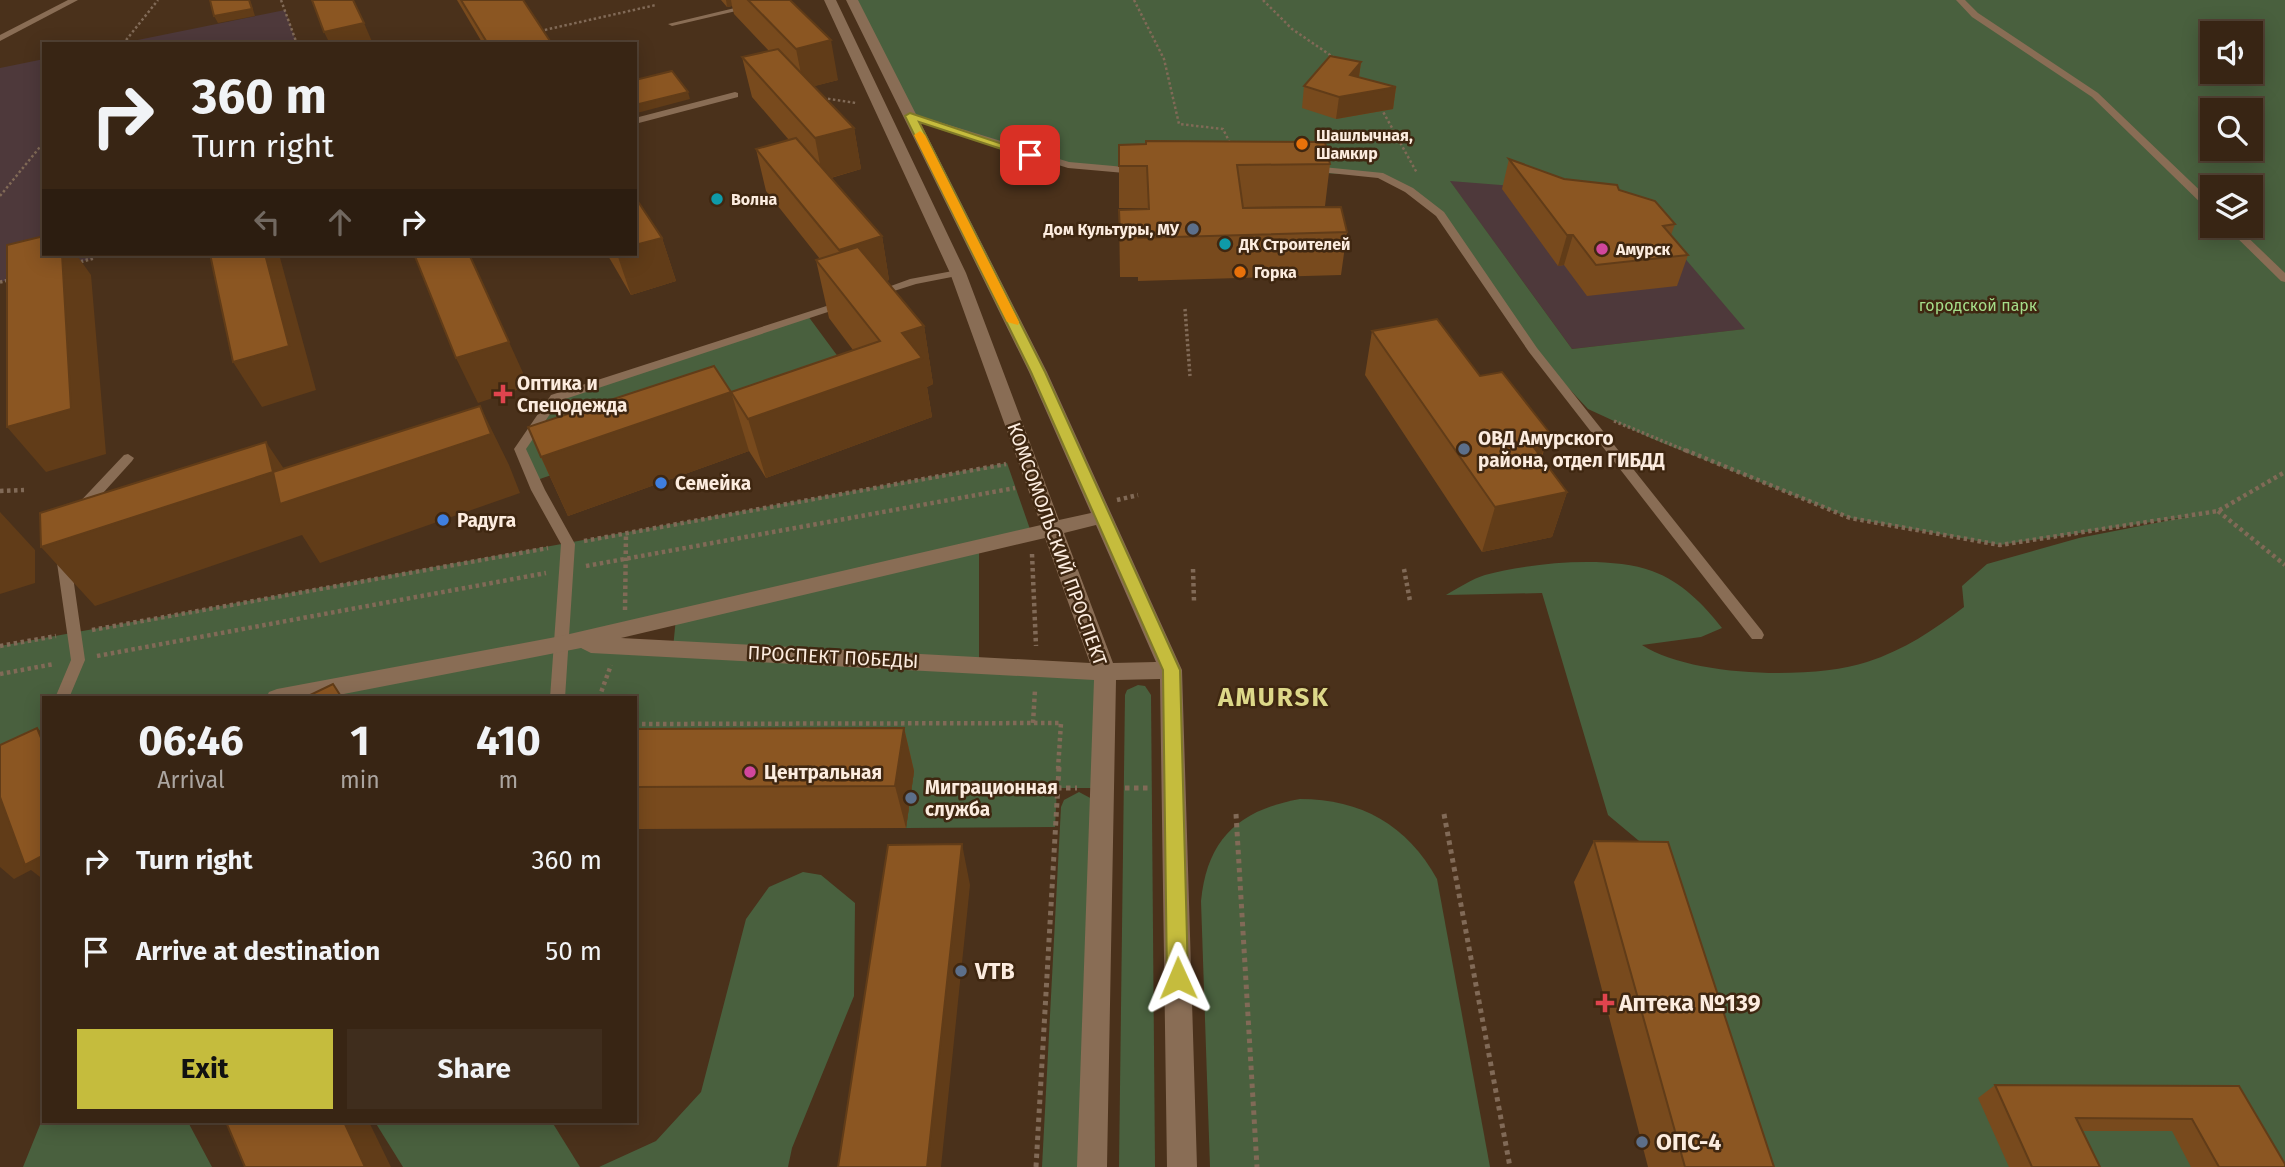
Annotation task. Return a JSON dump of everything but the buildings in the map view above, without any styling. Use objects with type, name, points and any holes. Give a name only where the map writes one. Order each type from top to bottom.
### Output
[{"type":"street","name":"КОМСОМОЛЬСКИЙ ПРОСПЕКТ","points":[[830,0],[958,273],[1041,530],[1105,672],[1092,1167]]},
{"type":"street","points":[[852,0],[1038,372],[1171,670],[1182,1167]]},
{"type":"street","name":"ПРОСПЕКТ ПОБЕДЫ","points":[[288,696],[561,644],[1103,517]]},
{"type":"street","name":"ПРОСПЕКТ ПОБЕДЫ","points":[[561,644],[1105,672],[1171,670]]},
{"type":"lane","points":[[0,38],[74,0]]},
{"type":"lane","points":[[672,24],[779,0]]},
{"type":"lane","points":[[1959,0],[1975,15],[2095,95],[2200,196]]},
{"type":"lane","points":[[637,120],[735,95]]},
{"type":"lane","points":[[910,116],[1068,165],[1148,171]]},
{"type":"lane","points":[[1298,169],[1339,169],[1380,175],[1409,190],[1440,214],[1533,350],[1757,635]]},
{"type":"lane","points":[[2242,238],[2285,279]]},
{"type":"lane","points":[[864,297],[914,281],[958,273]]},
{"type":"lane","points":[[557,696],[568,544],[538,490],[520,449],[555,398],[851,301]]},
{"type":"lane","points":[[71,519],[128,458]]},
{"type":"lane","points":[[62,543],[64,578],[78,660],[63,696]]},
{"type":"path","points":[[125,42],[158,0]]},
{"type":"path","points":[[281,0],[296,42]]},
{"type":"path","points":[[1134,0],[1157,42],[1176,95],[1179,124],[1223,129],[1233,149]]},
{"type":"path","points":[[1263,0],[1292,29],[1344,64]]},
{"type":"path","points":[[531,33],[656,5]]},
{"type":"path","points":[[819,97],[863,103]]},
{"type":"path","points":[[1377,101],[1440,214]]},
{"type":"path","points":[[0,196],[42,144]]},
{"type":"path","points":[[67,265],[102,256]]},
{"type":"path","points":[[0,282],[13,279]]},
{"type":"path","points":[[1185,309],[1190,376]]},
{"type":"path","points":[[1610,419],[1850,518],[2000,545],[2218,511],[2285,472]]},
{"type":"path","points":[[0,646],[1007,463]]},
{"type":"path","points":[[0,674],[1016,488]]},
{"type":"path","points":[[0,491],[24,490]]},
{"type":"path","points":[[2218,511],[2285,565]]},
{"type":"path","points":[[1033,723],[1041,530]]},
{"type":"path","points":[[1193,569],[1194,601]]},
{"type":"path","points":[[1404,569],[1410,601]]},
{"type":"path","points":[[637,724],[1060,723],[1036,1167]]},
{"type":"path","points":[[1102,788],[1174,788]]},
{"type":"path","points":[[1236,814],[1257,1167]]},
{"type":"path","points":[[1444,814],[1510,1167]]},
{"type":"shaded area","points":[[285,10],[296,42],[128,42]]},
{"type":"shaded area","points":[[42,59],[42,256],[103,256],[0,282],[0,68]]},
{"type":"shaded area","points":[[1449,180],[1631,195],[1746,329],[1572,349]]},
{"type":"green space","name":"городской парк","points":[[852,0],[2285,0],[2285,1167],[1760,1167],[1663,861],[1608,815],[1542,593],[1446,595],[1480,577],[1523,567],[1568,562],[1634,566],[1673,581],[1699,602],[1722,628],[1701,637],[1642,645],[1663,656],[1720,669],[1785,673],[1816,671],[1867,662],[1894,652],[1930,631],[1964,607],[1962,586],[1987,564],[2079,538],[2191,516],[2000,545],[1850,518],[1653,439],[1588,409],[1533,350],[1440,214],[1380,175],[1068,165],[910,116]],"holes":[[[1450,181],[1631,195],[1745,329],[1572,349]]]},
{"type":"green space","points":[[808,316],[867,396],[744,409],[534,481],[520,449],[555,398]]},
{"type":"green space","points":[[1007,463],[1031,532],[979,545],[979,665],[1105,672],[1102,788],[1057,788],[1055,827],[906,828],[914,771],[637,772],[637,696],[42,696],[42,759],[0,767],[0,646]],"holes":[[[676,618],[673,648],[565,643]]]},
{"type":"green space","points":[[1138,685],[1145,686],[1151,695],[1155,1167],[1119,1167],[1125,695],[1127,690]]},
{"type":"green space","points":[[1079,792],[1094,800],[1086,1167],[1042,1167],[1061,807],[1064,800]]},
{"type":"green space","points":[[1300,799],[1343,804],[1380,819],[1412,844],[1437,879],[1490,1167],[1210,1167],[1201,901],[1204,879],[1219,844],[1243,820],[1278,804]]},
{"type":"green space","points":[[803,872],[821,875],[855,903],[854,996],[792,1148],[788,1167],[599,1167],[656,1141],[701,1092],[746,919],[769,887]]},
{"type":"green space","points":[[42,1120],[42,1123],[189,1123],[212,1167],[23,1167]]},
{"type":"green space","points":[[376,1123],[553,1123],[580,1167],[403,1167]]},
{"type":"slow traffic","points":[[920,135],[1013,322]]},
{"type":"place","name":"Шашлычная, Шамкир","points":[[1302,144]]},
{"type":"place","name":"Волна","points":[[717,199]]},
{"type":"place","name":"Дом Культуры, МУ","points":[[1193,229]]},
{"type":"place","name":"ДК Строителей","points":[[1225,244]]},
{"type":"place","name":"Амурск","points":[[1602,249]]},
{"type":"place","name":"Горка","points":[[1240,272]]},
{"type":"place","name":"Оптика и Спецодежда","points":[[503,394]]},
{"type":"place","name":"ОВД Амурского района, отдел ГИБДД","points":[[1464,449]]},
{"type":"place","name":"Семейка","points":[[661,483]]},
{"type":"place","name":"Радуга","points":[[443,520]]},
{"type":"place","name":"Центральная","points":[[750,772]]},
{"type":"place","name":"Миграционная служба","points":[[911,798]]},
{"type":"place","name":"VTB","points":[[961,971]]},
{"type":"place","name":"Аптека №139","points":[[1605,1003]]},
{"type":"place","name":"ОПС-4","points":[[1642,1142]]},
{"type":"district","name":"AMURSK","points":[[1274,697]]},
{"type":"route","points":[[1030,155],[910,116],[1038,372],[1171,670],[1178,978]]}]
